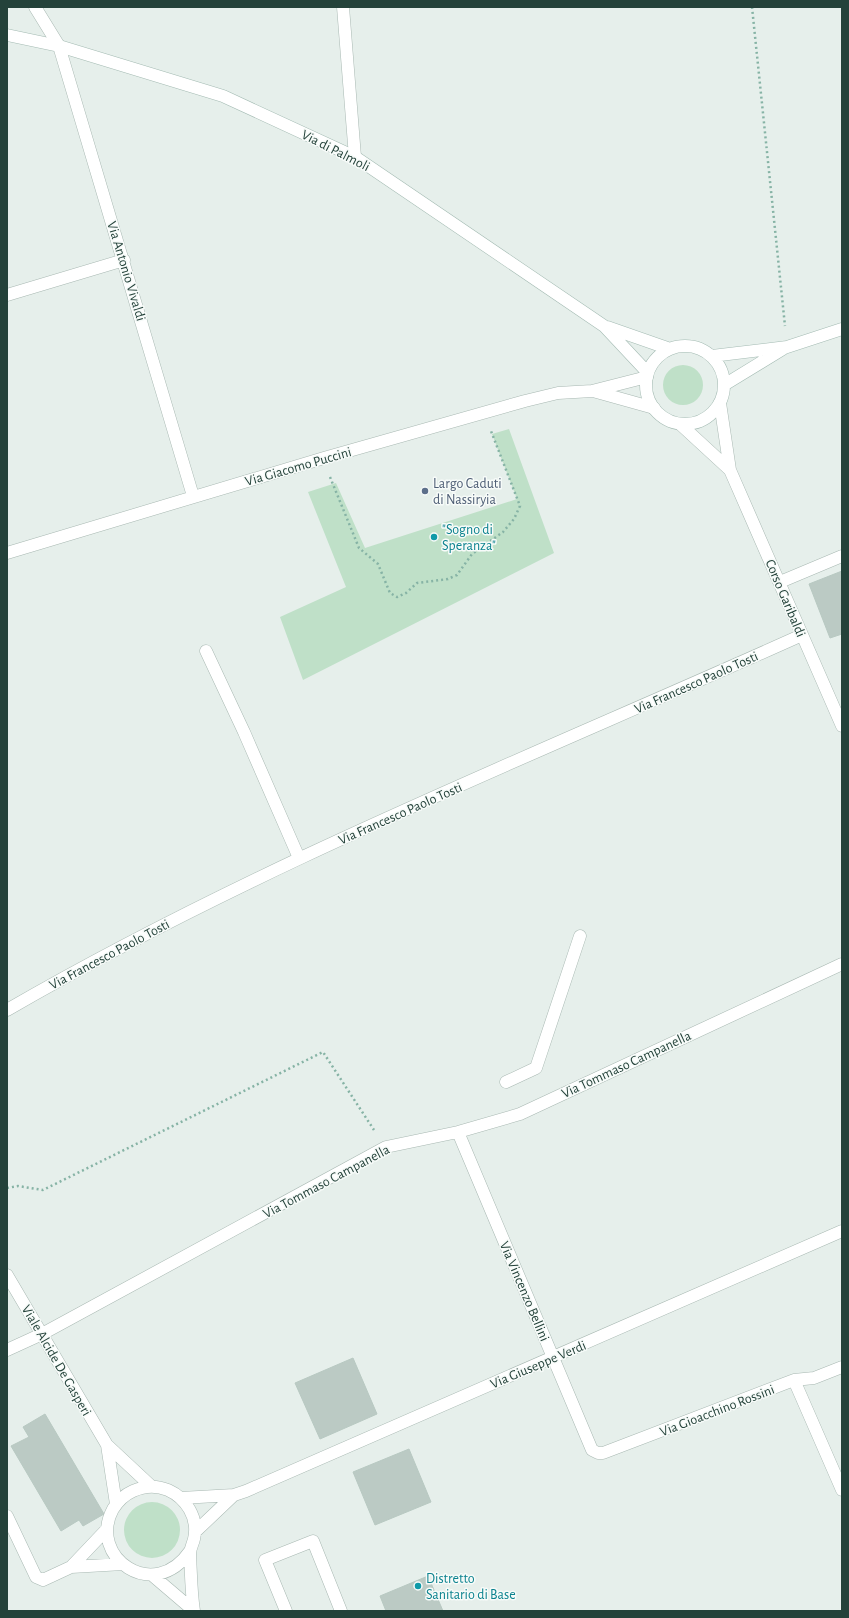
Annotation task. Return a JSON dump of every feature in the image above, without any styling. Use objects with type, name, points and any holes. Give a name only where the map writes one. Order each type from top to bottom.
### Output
[{"type":"street","name":"Via Antonio Vivaldi","points":[[35,7],[59,46],[124,260],[193,496]]},
{"type":"street","points":[[343,7],[355,157]]},
{"type":"street","name":"Via di Palmoli","points":[[7,35],[59,46],[223,96],[355,157],[604,326],[648,375]]},
{"type":"street","points":[[7,295],[124,260]]},
{"type":"street","name":"Via di Palmoli","points":[[604,326],[670,349]]},
{"type":"street","points":[[712,356],[787,347],[842,329]]},
{"type":"street","points":[[684,346],[699,348],[712,356],[722,372],[724,385],[723,394],[716,410],[703,420],[688,424],[680,424],[661,416],[654,408],[648,394],[648,375],[657,358],[670,349],[684,346]]},
{"type":"street","points":[[724,385],[787,347]]},
{"type":"street","name":"Via Giacomo Puccini","points":[[7,553],[193,496],[484,413],[558,393],[592,391],[648,375]]},
{"type":"street","name":"Via Giacomo Puccini","points":[[592,391],[654,408]]},
{"type":"street","name":"Corso Garibaldi","points":[[720,403],[730,470],[842,726]]},
{"type":"street","name":"Corso Garibaldi","points":[[680,424],[730,470]]},
{"type":"street","points":[[780,582],[842,556]]},
{"type":"street","name":"Via Francesco Paolo Tosti","points":[[7,1010],[126,943],[299,858],[802,635]]},
{"type":"street","points":[[206,651],[299,858]]},
{"type":"street","points":[[506,1082],[536,1068],[580,936]]},
{"type":"street","name":"Via Tommaso Campanella","points":[[7,1350],[42,1334],[386,1147],[458,1132],[520,1114],[842,964]]},
{"type":"street","name":"Via Vincenzo Bellini","points":[[458,1132],[592,1450]]},
{"type":"street","name":"Via Giuseppe Verdi","points":[[181,1498],[234,1495],[554,1358],[842,1231]]},
{"type":"street","name":"Viale Alcide De Gasperi","points":[[7,1275],[107,1445],[151,1486]]},
{"type":"street","name":"Via Gioacchino Rossini","points":[[592,1450],[598,1453],[603,1453],[794,1380],[814,1378],[842,1367]]},
{"type":"street","points":[[794,1380],[842,1490]]},
{"type":"street","name":"Viale Alcide De Gasperi","points":[[107,1445],[116,1504]]},
{"type":"street","points":[[151,1486],[163,1488],[175,1493],[181,1498],[191,1512],[195,1525],[195,1539],[183,1562],[172,1570],[152,1575],[134,1572],[114,1555],[109,1543],[107,1529],[110,1516],[116,1504],[126,1494],[151,1486]]},
{"type":"street","name":"Via Giuseppe Verdi","points":[[195,1532],[234,1495]]},
{"type":"street","points":[[7,1516],[36,1577],[43,1580],[71,1567],[123,1564]]},
{"type":"street","points":[[71,1567],[107,1529]]},
{"type":"street","points":[[286,1611],[265,1560],[313,1541],[341,1611]]},
{"type":"street","points":[[190,1551],[193,1611]]},
{"type":"street","points":[[152,1575],[193,1611]]},
{"type":"path","points":[[752,7],[787,347]]},
{"type":"path","points":[[324,458],[333,487],[359,548],[378,564],[390,594],[397,597],[406,593],[416,583],[448,580],[457,575],[472,554],[503,532],[514,519],[520,506],[484,413]]},
{"type":"path","points":[[7,1188],[18,1186],[43,1190],[323,1052],[386,1147]]},
{"type":"green space","points":[[679,365],[687,365],[694,368],[700,374],[703,385],[700,396],[694,402],[687,405],[679,405],[672,402],[666,396],[663,389],[663,381],[666,374],[672,368]]},
{"type":"green space","points":[[509,429],[554,553],[303,680],[280,617],[346,587],[308,492],[336,483],[365,548],[517,499],[492,434]]},
{"type":"green space","points":[[147,1502],[157,1502],[172,1510],[178,1519],[180,1530],[178,1541],[172,1550],[157,1558],[147,1558],[136,1553],[129,1546],[124,1535],[124,1525],[129,1514],[136,1507]]},
{"type":"building","points":[[842,571],[842,634],[830,638],[809,584]]},
{"type":"building","points":[[353,1358],[377,1414],[320,1439],[295,1383]]},
{"type":"building","points":[[45,1414],[104,1514],[83,1526],[79,1520],[61,1531],[11,1446],[29,1437],[23,1427]]},
{"type":"building","points":[[409,1449],[431,1502],[375,1525],[353,1472]]},
{"type":"building","name":"Distretto Sanitario di Base","points":[[428,1576],[443,1611],[386,1611],[380,1596]]},
{"type":"place","name":"Largo Caduti di Nassiryia","points":[[425,491]]},
{"type":"place","name":"\"Sogno di Speranza\"","points":[[434,537]]},
{"type":"place","name":"Distretto Sanitario di Base","points":[[418,1586]]}]
